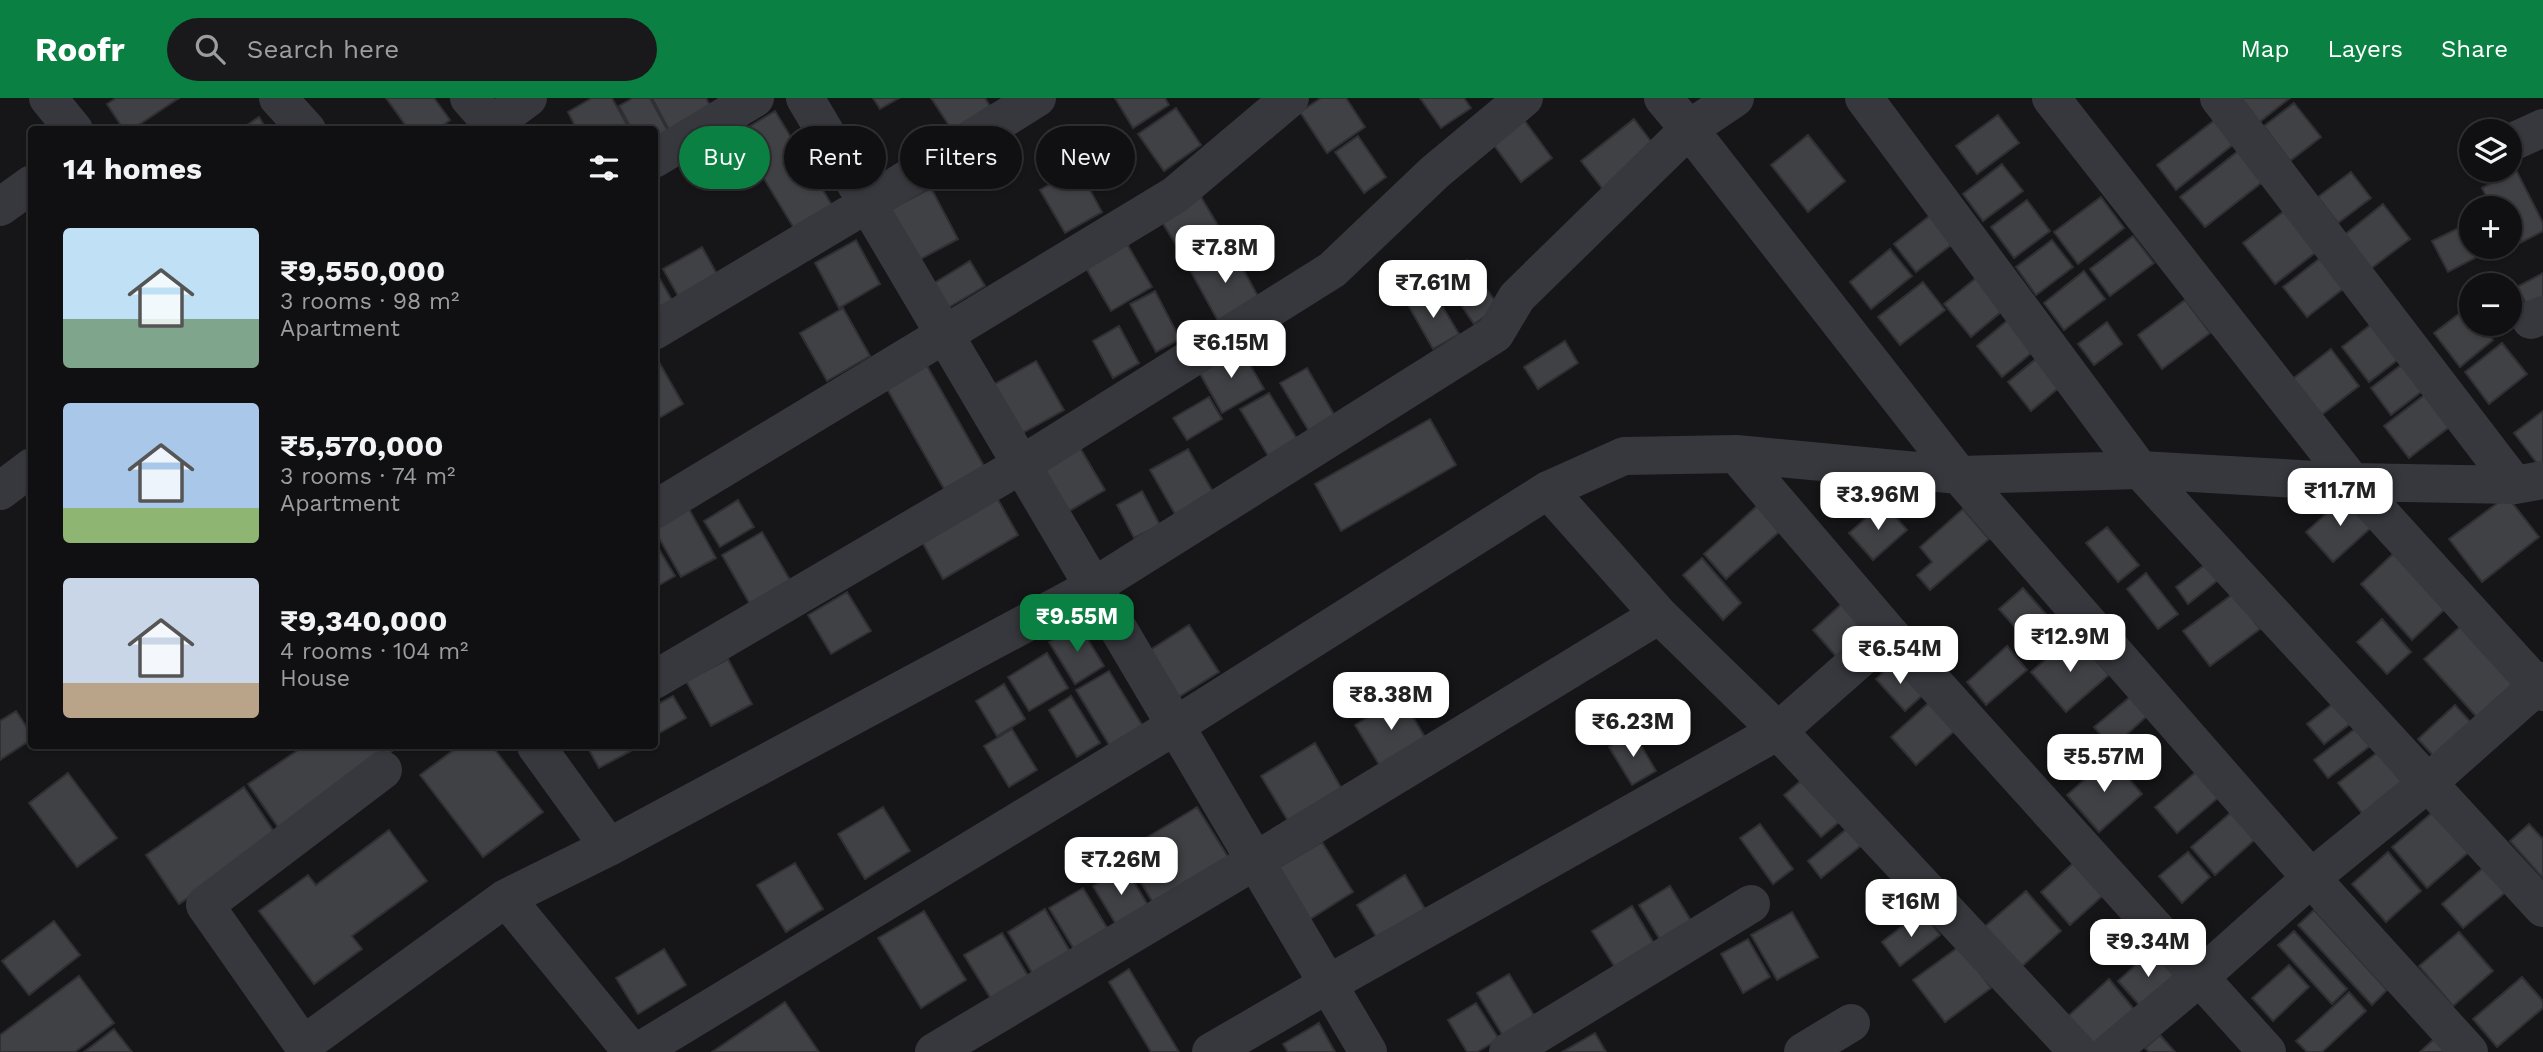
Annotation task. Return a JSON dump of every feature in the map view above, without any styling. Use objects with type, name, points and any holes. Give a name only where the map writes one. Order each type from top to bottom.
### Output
[{"type":"street","points":[[48,98],[71,126]]},
{"type":"street","points":[[278,98],[303,126]]},
{"type":"street","points":[[482,117],[527,98]]},
{"type":"street","points":[[658,157],[755,98]]},
{"type":"street","points":[[804,98],[1368,1052]]},
{"type":"street","points":[[658,329],[867,204],[1037,98]]},
{"type":"street","points":[[658,508],[1175,195],[1290,98]]},
{"type":"street","points":[[658,678],[1021,465],[1332,270],[1435,172],[1524,98]]},
{"type":"street","points":[[1663,98],[1959,475],[2311,878],[2469,1052]]},
{"type":"street","points":[[383,770],[205,905],[305,1049],[506,898],[609,846],[1093,587],[1495,334],[1517,297],[1689,129],[1735,98]]},
{"type":"street","points":[[1864,98],[2140,470],[2543,908]]},
{"type":"street","points":[[2050,98],[2352,482],[2541,687],[2311,878],[2200,977],[2110,1052]]},
{"type":"street","points":[[2219,98],[2529,482]]},
{"type":"street","points":[[2522,138],[2543,128]]},
{"type":"street","points":[[0,207],[28,187]]},
{"type":"street","points":[[638,1052],[1175,726],[1548,490],[1624,456],[1735,454],[1959,475],[2140,470],[2352,482],[2529,482]]},
{"type":"street","points":[[1735,454],[1889,633],[2267,1052]]},
{"type":"street","points":[[0,491],[28,470]]},
{"type":"street","points":[[1548,490],[1659,615],[1778,731],[2078,1052]]},
{"type":"street","points":[[934,1052],[1255,861],[1659,615]]},
{"type":"street","points":[[1211,1052],[1778,731],[1889,633]]},
{"type":"street","points":[[541,749],[609,846]]},
{"type":"street","points":[[506,898],[632,1052]]},
{"type":"street","points":[[1508,1052],[1751,904]]},
{"type":"street","points":[[1803,1052],[1851,1023]]},
{"type":"building","points":[[116,98],[179,98],[137,126],[121,126],[107,104]]},
{"type":"building","points":[[386,98],[434,98],[450,120],[442,126],[406,126]]},
{"type":"building","points":[[592,98],[612,98],[628,126],[575,126],[568,112]]},
{"type":"building","points":[[633,98],[650,98],[668,131],[658,136],[658,126],[630,126],[619,106]]},
{"type":"building","points":[[652,98],[706,98],[712,109],[670,132]]},
{"type":"building","points":[[873,98],[899,98],[880,109]]},
{"type":"building","points":[[931,98],[985,98],[990,106],[958,126],[949,126]]},
{"type":"building","points":[[1115,98],[1165,98],[1169,105],[1135,127],[1132,126]]},
{"type":"building","points":[[1321,98],[1346,98],[1365,127],[1327,153],[1300,112]]},
{"type":"building","points":[[1420,98],[1464,98],[1471,108],[1441,128]]},
{"type":"building","points":[[2238,98],[2290,98],[2257,124]]},
{"type":"building","points":[[2294,103],[2321,137],[2290,161],[2264,126]]},
{"type":"building","points":[[1176,108],[1201,145],[1164,171],[1138,134]]},
{"type":"building","points":[[775,111],[784,126],[784,189],[822,189],[833,207],[795,230],[770,189],[770,126],[750,126]]},
{"type":"building","points":[[1519,113],[1552,158],[1521,182],[1488,137]]},
{"type":"building","points":[[1998,115],[2019,143],[1977,174],[1956,146]]},
{"type":"building","points":[[259,117],[265,126],[246,126]]},
{"type":"building","points":[[1634,119],[1659,152],[1606,193],[1581,161]]},
{"type":"building","points":[[2216,119],[2235,143],[2176,190],[2157,165]]},
{"type":"building","points":[[1808,135],[1845,181],[1808,212],[1771,165]]},
{"type":"building","points":[[1358,136],[1386,177],[1364,193],[1335,152]]},
{"type":"building","points":[[2242,148],[2265,180],[2205,227],[2180,197]]},
{"type":"building","points":[[2002,164],[2023,191],[1983,221],[1963,194]]},
{"type":"building","points":[[2351,172],[2371,198],[2338,223],[2318,197]]},
{"type":"building","points":[[2493,182],[2522,182],[2543,223],[2543,231],[2522,242],[2522,196],[2486,196],[2482,188]]},
{"type":"building","points":[[932,189],[958,239],[917,261],[889,210]]},
{"type":"building","points":[[1089,189],[1102,212],[1065,233],[1040,190]]},
{"type":"building","points":[[1198,192],[1228,242],[1189,266],[1159,217]]},
{"type":"building","points":[[2101,197],[2124,228],[2078,264],[2054,232]]},
{"type":"building","points":[[2027,200],[2050,231],[2014,258],[1991,227]]},
{"type":"building","points":[[2383,204],[2410,239],[2369,270],[2343,236]]},
{"type":"building","points":[[2288,208],[2320,249],[2275,284],[2243,243]]},
{"type":"building","points":[[1932,214],[1955,242],[1916,272],[1894,244]]},
{"type":"building","points":[[2459,228],[2459,259],[2473,259],[2448,272],[2432,241]]},
{"type":"building","points":[[2133,236],[2154,263],[2110,296],[2090,269]]},
{"type":"building","points":[[856,240],[880,284],[839,308],[815,263]]},
{"type":"building","points":[[2052,240],[2073,267],[2036,295],[2016,267]]},
{"type":"building","points":[[1127,244],[1152,287],[1111,311],[1086,268]]},
{"type":"building","points":[[702,247],[717,274],[678,296],[663,269]]},
{"type":"building","points":[[1232,249],[1259,298],[1218,321],[1191,272]]},
{"type":"building","points":[[1890,249],[1912,276],[1871,309],[1850,282]]},
{"type":"building","points":[[2324,255],[2348,285],[2307,317],[2283,287]]},
{"type":"building","points":[[1467,260],[1499,307],[1474,324],[1442,277]]},
{"type":"building","points":[[970,261],[985,286],[946,309],[931,285]]},
{"type":"building","points":[[2084,271],[2105,299],[2064,330],[2044,303]]},
{"type":"building","points":[[2543,273],[2543,302],[2529,309],[2522,296],[2522,284]]},
{"type":"building","points":[[1981,274],[2007,307],[1971,337],[1944,304]]},
{"type":"building","points":[[658,276],[672,300],[658,308]]},
{"type":"building","points":[[1923,282],[1945,310],[1900,345],[1878,317]]},
{"type":"building","points":[[1155,291],[1180,339],[1156,352],[1130,304]]},
{"type":"building","points":[[1433,291],[1459,334],[1433,349],[1408,305]]},
{"type":"building","points":[[2185,300],[2210,333],[2162,369],[2138,335]]},
{"type":"building","points":[[843,308],[870,356],[827,381],[800,333]]},
{"type":"building","points":[[2459,314],[2459,336],[2490,336],[2493,340],[2460,367],[2434,333]]},
{"type":"building","points":[[2014,315],[2039,347],[2002,377],[1977,346]]},
{"type":"building","points":[[2377,320],[2404,355],[2369,382],[2342,347]]},
{"type":"building","points":[[2107,322],[2122,344],[2094,365],[2078,344]]},
{"type":"building","points":[[1119,326],[1139,363],[1113,378],[1093,341]]},
{"type":"building","points":[[1565,341],[1578,363],[1538,389],[1524,367]]},
{"type":"building","points":[[2502,343],[2527,374],[2489,404],[2465,372]]},
{"type":"building","points":[[1239,346],[1264,389],[1222,413],[1198,370]]},
{"type":"building","points":[[2331,349],[2359,386],[2311,423],[2282,387]]},
{"type":"building","points":[[2044,352],[2067,381],[2031,411],[2008,382]]},
{"type":"building","points":[[658,360],[683,404],[658,419]]},
{"type":"building","points":[[1036,361],[1064,410],[1021,434],[993,385]]},
{"type":"building","points":[[2405,362],[2425,389],[2391,415],[2371,388]]},
{"type":"building","points":[[926,364],[984,466],[944,489],[886,387]]},
{"type":"building","points":[[1307,368],[1336,418],[1310,433],[1280,383]]},
{"type":"building","points":[[1269,393],[1299,442],[1270,459],[1240,409]]},
{"type":"building","points":[[2427,393],[2452,425],[2409,458],[2384,426]]},
{"type":"building","points":[[1209,397],[1222,419],[1187,440],[1173,418]]},
{"type":"building","points":[[2543,411],[2543,469],[2542,470],[2514,433]]},
{"type":"building","points":[[1430,419],[1456,465],[1341,531],[1315,484]]},
{"type":"building","points":[[1076,441],[1105,490],[1061,516],[1032,466]]},
{"type":"building","points":[[1188,449],[1213,492],[1175,514],[1150,470]]},
{"type":"building","points":[[992,489],[1018,535],[943,579],[917,533]]},
{"type":"building","points":[[1142,491],[1160,525],[1134,538],[1117,505]]},
{"type":"building","points":[[2347,495],[2374,525],[2333,562],[2306,532]]},
{"type":"building","points":[[2507,496],[2539,537],[2482,582],[2449,539]]},
{"type":"building","points":[[738,500],[754,527],[720,547],[704,521]]},
{"type":"building","points":[[1883,503],[1907,530],[1873,560],[1849,533]]},
{"type":"building","points":[[1757,506],[1779,532],[1726,579],[1704,554]]},
{"type":"building","points":[[689,509],[716,558],[681,577],[658,536],[658,527]]},
{"type":"building","points":[[1963,509],[1989,539],[1930,590],[1917,575],[1932,562],[1920,547]]},
{"type":"building","points":[[2107,527],[2139,565],[2118,582],[2086,543]]},
{"type":"building","points":[[762,532],[790,580],[750,604],[722,555]]},
{"type":"building","points":[[658,548],[675,576],[658,586]]},
{"type":"building","points":[[2394,553],[2445,609],[2412,640],[2361,584]]},
{"type":"building","points":[[1702,558],[1741,603],[1723,620],[1683,575]]},
{"type":"building","points":[[2211,560],[2223,576],[2188,604],[2176,587]]},
{"type":"building","points":[[2146,573],[2178,614],[2158,629],[2127,589]]},
{"type":"building","points":[[2023,588],[2052,621],[2028,642],[1999,609]]},
{"type":"building","points":[[847,592],[871,631],[831,654],[808,615]]},
{"type":"building","points":[[2233,594],[2260,629],[2210,666],[2183,631]]},
{"type":"building","points":[[1846,600],[1876,634],[1842,663],[1813,630]]},
{"type":"building","points":[[2382,619],[2411,652],[2387,674],[2357,642]]},
{"type":"building","points":[[1079,625],[1104,666],[1075,684],[1049,642]]},
{"type":"building","points":[[1189,625],[1219,672],[1174,700],[1144,654]]},
{"type":"building","points":[[2461,626],[2520,692],[2484,725],[2424,659]]},
{"type":"building","points":[[2074,635],[2109,675],[2066,712],[2031,672]]},
{"type":"building","points":[[2007,646],[2027,670],[1986,705],[1967,682]]},
{"type":"building","points":[[1047,653],[1068,688],[1029,711],[1008,677]]},
{"type":"building","points":[[728,659],[752,704],[711,726],[686,681]]},
{"type":"building","points":[[1895,661],[1924,694],[1905,711],[1876,679]]},
{"type":"building","points":[[1109,671],[1144,728],[1111,748],[1076,690]]},
{"type":"building","points":[[1004,684],[1025,719],[997,736],[976,701]]},
{"type":"building","points":[[673,696],[686,718],[658,734],[658,704]]},
{"type":"building","points":[[1071,696],[1100,743],[1077,757],[1049,710]]},
{"type":"building","points":[[1401,697],[1426,739],[1380,766],[1355,725]]},
{"type":"building","points":[[2130,697],[2147,716],[2112,748],[2094,727]]},
{"type":"building","points":[[1934,698],[1959,727],[1916,765],[1891,737]]},
{"type":"building","points":[[2339,699],[2355,720],[2324,744],[2307,724]]},
{"type":"building","points":[[2455,705],[2476,728],[2439,762],[2418,739]]},
{"type":"building","points":[[16,711],[28,729],[28,742],[0,760],[0,721]]},
{"type":"building","points":[[2360,725],[2374,743],[2328,778],[2314,760]]},
{"type":"building","points":[[1012,729],[1037,770],[1009,787],[984,746]]},
{"type":"building","points":[[1633,732],[1656,771],[1632,785],[1609,747]]},
{"type":"building","points":[[1315,743],[1342,789],[1288,821],[1261,776]]},
{"type":"building","points":[[300,749],[392,751],[280,830],[248,784]]},
{"type":"building","points":[[455,749],[494,749],[543,812],[483,857],[420,775]]},
{"type":"building","points":[[589,749],[634,749],[599,768]]},
{"type":"building","points":[[2378,752],[2405,786],[2365,817],[2338,783]]},
{"type":"building","points":[[2110,757],[2142,794],[2099,832],[2067,795]]},
{"type":"building","points":[[2196,772],[2218,798],[2177,833],[2155,807]]},
{"type":"building","points":[[68,773],[117,838],[77,867],[29,803]]},
{"type":"building","points":[[1803,779],[1839,822],[1821,837],[1784,795]]},
{"type":"building","points":[[244,787],[277,836],[179,904],[146,855]]},
{"type":"building","points":[[883,807],[910,851],[865,879],[838,834]]},
{"type":"building","points":[[1197,807],[1230,860],[1155,906],[1123,852]]},
{"type":"building","points":[[2235,809],[2259,836],[2215,875],[2191,847]]},
{"type":"building","points":[[2434,811],[2469,852],[2427,888],[2392,847]]},
{"type":"building","points":[[1760,824],[1793,869],[1773,884],[1740,838]]},
{"type":"building","points":[[2529,824],[2543,839],[2543,878],[2510,841]]},
{"type":"building","points":[[1849,827],[1863,844],[1821,878],[1808,861]]},
{"type":"building","points":[[389,830],[427,881],[352,936],[362,949],[314,984],[259,911],[308,875],[316,885]]},
{"type":"building","points":[[1322,842],[1353,892],[1307,921],[1276,869]]},
{"type":"building","points":[[2188,852],[2210,877],[2182,903],[2159,876]]},
{"type":"building","points":[[2388,852],[2421,891],[2386,922],[2352,884]]},
{"type":"building","points":[[2079,858],[2108,891],[2070,925],[2041,892]]},
{"type":"building","points":[[795,863],[823,909],[786,932],[757,885]]},
{"type":"building","points":[[1125,867],[1149,907],[1117,926],[1093,886]]},
{"type":"building","points":[[2484,867],[2506,892],[2463,928],[2442,904]]},
{"type":"building","points":[[1405,875],[1425,909],[1377,938],[1357,905]]},
{"type":"building","points":[[1670,886],[1693,924],[1662,943],[1639,905]]},
{"type":"building","points":[[1083,888],[1109,931],[1075,951],[1049,908]]},
{"type":"building","points":[[2026,891],[2061,931],[2019,969],[1983,928]]},
{"type":"building","points":[[1632,906],[1655,945],[1616,969],[1592,931]]},
{"type":"building","points":[[1045,909],[1071,953],[1034,976],[1008,932]]},
{"type":"building","points":[[2314,910],[2387,990],[2372,1005],[2298,925]]},
{"type":"building","points":[[924,911],[966,980],[921,1008],[878,938]]},
{"type":"building","points":[[1922,911],[1940,935],[1900,966],[1882,942]]},
{"type":"building","points":[[1792,912],[1818,957],[1777,980],[1751,935]]},
{"type":"building","points":[[54,921],[80,955],[29,995],[2,961]]},
{"type":"building","points":[[2294,931],[2347,989],[2332,1004],[2278,945]]},
{"type":"building","points":[[2459,932],[2493,971],[2453,1006],[2419,966]]},
{"type":"building","points":[[1002,933],[1030,979],[993,1002],[964,955]]},
{"type":"building","points":[[1748,939],[1770,977],[1743,993],[1721,954]]},
{"type":"building","points":[[1960,946],[1991,988],[1945,1022],[1913,980]]},
{"type":"building","points":[[664,949],[686,985],[638,1014],[616,978]]},
{"type":"building","points":[[2153,949],[2177,977],[2142,1008],[2118,981]]},
{"type":"building","points":[[2289,965],[2309,987],[2273,1021],[2252,998]]},
{"type":"building","points":[[1129,969],[1179,1052],[1151,1052],[1109,982]]},
{"type":"building","points":[[1509,974],[1535,1017],[1503,1036],[1477,993]]},
{"type":"building","points":[[79,976],[114,1023],[75,1052],[0,1052],[0,1035]]},
{"type":"building","points":[[2522,977],[2543,1001],[2543,1008],[2497,1047],[2473,1019]]},
{"type":"building","points":[[2109,979],[2138,1014],[2095,1052],[2066,1018]]},
{"type":"building","points":[[2349,992],[2366,1011],[2322,1052],[2307,1052],[2296,1041]]},
{"type":"building","points":[[785,1002],[819,1052],[712,1052]]},
{"type":"building","points":[[1476,1003],[1499,1039],[1477,1052],[1467,1052],[1448,1020]]},
{"type":"building","points":[[1319,1023],[1335,1052],[1288,1052],[1283,1044]]},
{"type":"building","points":[[114,1029],[132,1052],[84,1052]]},
{"type":"building","points":[[1595,1033],[1606,1052],[1562,1052]]},
{"type":"building","points":[[2160,1035],[2175,1052],[2149,1052],[2145,1048]]},
{"type":"building","points":[[2434,1039],[2446,1052],[2420,1052]]}]
